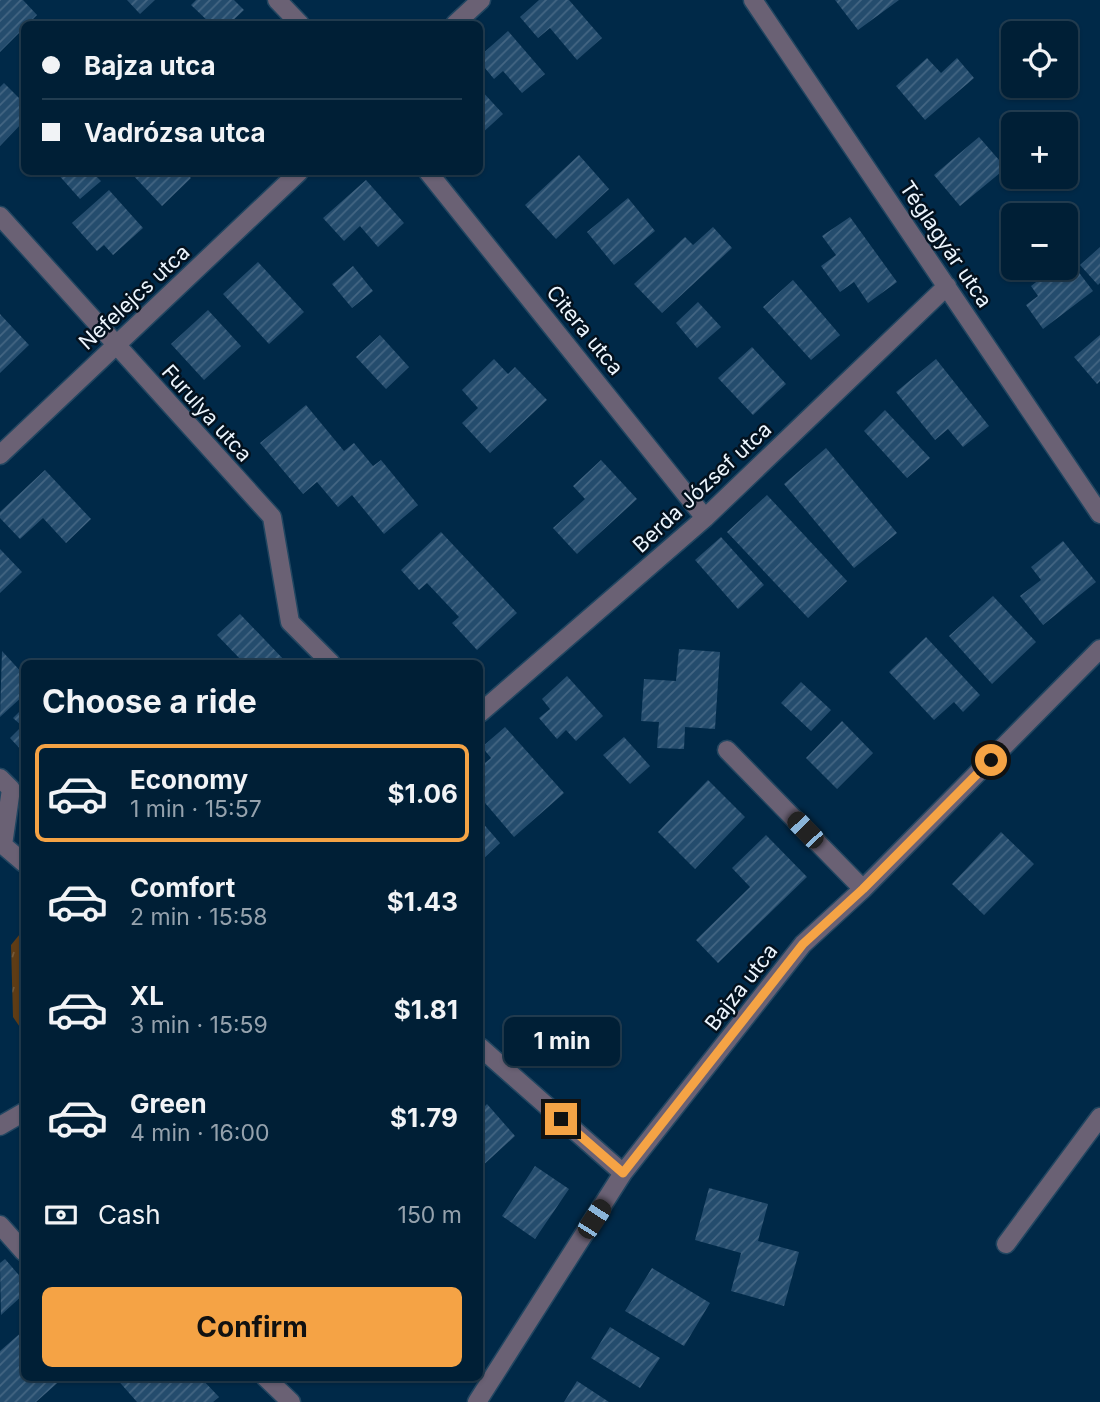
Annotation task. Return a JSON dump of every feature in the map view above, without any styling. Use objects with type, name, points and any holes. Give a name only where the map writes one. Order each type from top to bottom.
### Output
[{"type":"street","points":[[278,0],[297,21]]},
{"type":"street","points":[[458,21],[481,0]]},
{"type":"street","name":"Téglagyár utca","points":[[753,0],[1100,514]]},
{"type":"street","name":"Nefelejcs utca","points":[[0,455],[296,175]]},
{"type":"street","name":"Citera utca","points":[[430,175],[705,519]]},
{"type":"street","name":"Furulya utca","points":[[0,216],[272,517],[290,622],[328,660]]},
{"type":"street","name":"Berda József utca","points":[[483,710],[705,519],[947,286]]},
{"type":"street","name":"Bajza utca","points":[[477,1402],[623,1173],[803,944],[863,889],[1100,649]]},
{"type":"street","points":[[727,750],[863,889]]},
{"type":"street","points":[[0,778],[11,789],[3,845],[21,860]]},
{"type":"street","points":[[483,1050],[623,1173]]},
{"type":"street","points":[[0,1126],[21,1114]]},
{"type":"street","points":[[1006,1244],[1100,1116]]},
{"type":"street","points":[[0,1225],[21,1249]]},
{"type":"street","points":[[269,1381],[291,1402]]},
{"type":"green space","points":[[21,933],[21,1029],[13,1017],[11,945]]},
{"type":"building","points":[[0,0],[23,0],[37,15],[31,21],[21,21],[21,31],[0,52]]},
{"type":"building","points":[[127,0],[155,0],[140,14]]},
{"type":"building","points":[[196,0],[234,0],[244,10],[232,21],[208,21],[191,5]]},
{"type":"building","points":[[539,0],[569,0],[602,38],[577,60],[550,28],[538,38],[520,17]]},
{"type":"building","points":[[835,0],[899,0],[858,30]]},
{"type":"building","points":[[508,31],[545,74],[522,93],[503,71],[494,79],[483,66],[483,53]]},
{"type":"building","points":[[927,58],[941,73],[957,58],[974,78],[925,120],[896,86]]},
{"type":"building","points":[[4,83],[21,100],[21,124],[0,146],[0,87]]},
{"type":"building","points":[[483,92],[503,114],[483,132]]},
{"type":"building","points":[[979,137],[1001,162],[1001,172],[960,206],[934,175]]},
{"type":"building","points":[[579,155],[609,189],[556,239],[525,205]]},
{"type":"building","points":[[59,175],[95,175],[101,181],[80,199]]},
{"type":"building","points":[[133,175],[188,175],[191,178],[162,206]]},
{"type":"building","points":[[366,180],[404,223],[378,247],[360,226],[344,241],[323,218]]},
{"type":"building","points":[[109,190],[143,228],[113,255],[104,245],[97,251],[72,223]]},
{"type":"building","points":[[628,198],[655,231],[614,265],[587,232]]},
{"type":"building","points":[[850,217],[897,282],[868,303],[854,282],[840,292],[821,266],[836,255],[822,236]]},
{"type":"building","points":[[713,227],[732,248],[662,313],[634,284],[685,237],[693,245]]},
{"type":"building","points":[[1100,247],[1100,283],[1098,285],[1080,265]]},
{"type":"building","points":[[258,262],[304,312],[269,344],[223,294]]},
{"type":"building","points":[[353,266],[373,291],[352,308],[332,284]]},
{"type":"building","points":[[1078,271],[1093,291],[1043,329],[1026,305],[1038,296],[1031,286],[1039,280],[1078,280]]},
{"type":"building","points":[[793,280],[840,335],[811,360],[763,307]]},
{"type":"building","points":[[698,302],[721,327],[697,348],[676,323]]},
{"type":"building","points":[[208,310],[241,346],[204,380],[171,344]]},
{"type":"building","points":[[0,314],[29,345],[0,373]]},
{"type":"building","points":[[380,335],[409,367],[386,389],[356,357]]},
{"type":"building","points":[[1100,335],[1100,381],[1097,384],[1074,357]]},
{"type":"building","points":[[752,347],[786,384],[753,415],[718,378]]},
{"type":"building","points":[[494,359],[508,374],[515,367],[547,400],[490,453],[462,423],[478,408],[462,390]]},
{"type":"building","points":[[936,359],[989,426],[963,447],[948,429],[935,440],[896,392]]},
{"type":"building","points":[[306,405],[344,451],[354,443],[373,466],[381,460],[418,505],[384,534],[352,495],[338,507],[317,482],[303,494],[260,443]]},
{"type":"building","points":[[885,410],[930,458],[907,478],[864,431]]},
{"type":"building","points":[[826,448],[897,533],[854,568],[784,484]]},
{"type":"building","points":[[601,460],[637,499],[577,554],[553,528],[585,499],[573,486]]},
{"type":"building","points":[[45,470],[91,519],[66,543],[43,518],[20,539],[0,518],[0,512]]},
{"type":"building","points":[[767,495],[847,581],[808,618],[727,532]]},
{"type":"building","points":[[441,532],[517,613],[477,650],[452,623],[459,617],[427,583],[419,590],[401,570]]},
{"type":"building","points":[[721,537],[764,585],[738,609],[695,560]]},
{"type":"building","points":[[1063,541],[1096,582],[1043,625],[1020,596],[1041,580],[1031,567]]},
{"type":"building","points":[[0,549],[22,572],[0,593]]},
{"type":"building","points":[[993,596],[1036,642],[992,684],[949,636]]},
{"type":"building","points":[[240,614],[284,660],[241,660],[217,635]]},
{"type":"building","points":[[926,637],[980,695],[963,712],[954,702],[934,720],[889,672]]},
{"type":"building","points":[[679,649],[720,652],[715,729],[685,727],[684,749],[657,748],[659,722],[641,721],[644,679],[676,681]]},
{"type":"building","points":[[2,651],[21,672],[21,698],[0,717]]},
{"type":"building","points":[[567,676],[603,716],[576,741],[566,730],[557,739],[539,718],[550,709],[542,699]]},
{"type":"building","points":[[801,682],[831,710],[811,731],[781,703]]},
{"type":"building","points":[[21,710],[21,725],[13,718]]},
{"type":"building","points":[[842,721],[873,753],[837,789],[806,758]]},
{"type":"building","points":[[21,727],[21,750],[10,738]]},
{"type":"building","points":[[505,727],[564,793],[514,837],[483,801],[483,765],[491,758],[483,746]]},
{"type":"building","points":[[624,737],[650,766],[630,784],[603,755]]},
{"type":"building","points":[[708,780],[745,817],[695,869],[658,832]]},
{"type":"building","points":[[483,823],[500,843],[483,859]]},
{"type":"building","points":[[1001,832],[1034,864],[984,915],[952,884]]},
{"type":"building","points":[[766,835],[807,877],[718,963],[696,940],[750,887],[732,868]]},
{"type":"building","points":[[487,1104],[515,1136],[483,1165],[483,1108]]},
{"type":"building","points":[[535,1166],[569,1189],[535,1239],[502,1216]]},
{"type":"building","points":[[709,1188],[768,1204],[758,1241],[799,1252],[784,1306],[731,1291],[741,1253],[695,1240]]},
{"type":"building","points":[[5,1259],[21,1278],[21,1297],[1,1315],[0,1263]]},
{"type":"building","points":[[652,1268],[710,1303],[684,1346],[625,1311]]},
{"type":"building","points":[[610,1327],[660,1358],[640,1388],[591,1358]]},
{"type":"building","points":[[21,1333],[21,1381],[60,1381],[36,1402],[0,1402],[0,1351]]},
{"type":"building","points":[[119,1381],[204,1381],[219,1397],[213,1402],[137,1402]]},
{"type":"building","points":[[577,1381],[609,1402],[564,1402]]},
{"type":"route","points":[[561,1119],[623,1173],[803,944],[863,889],[991,760]]}]
